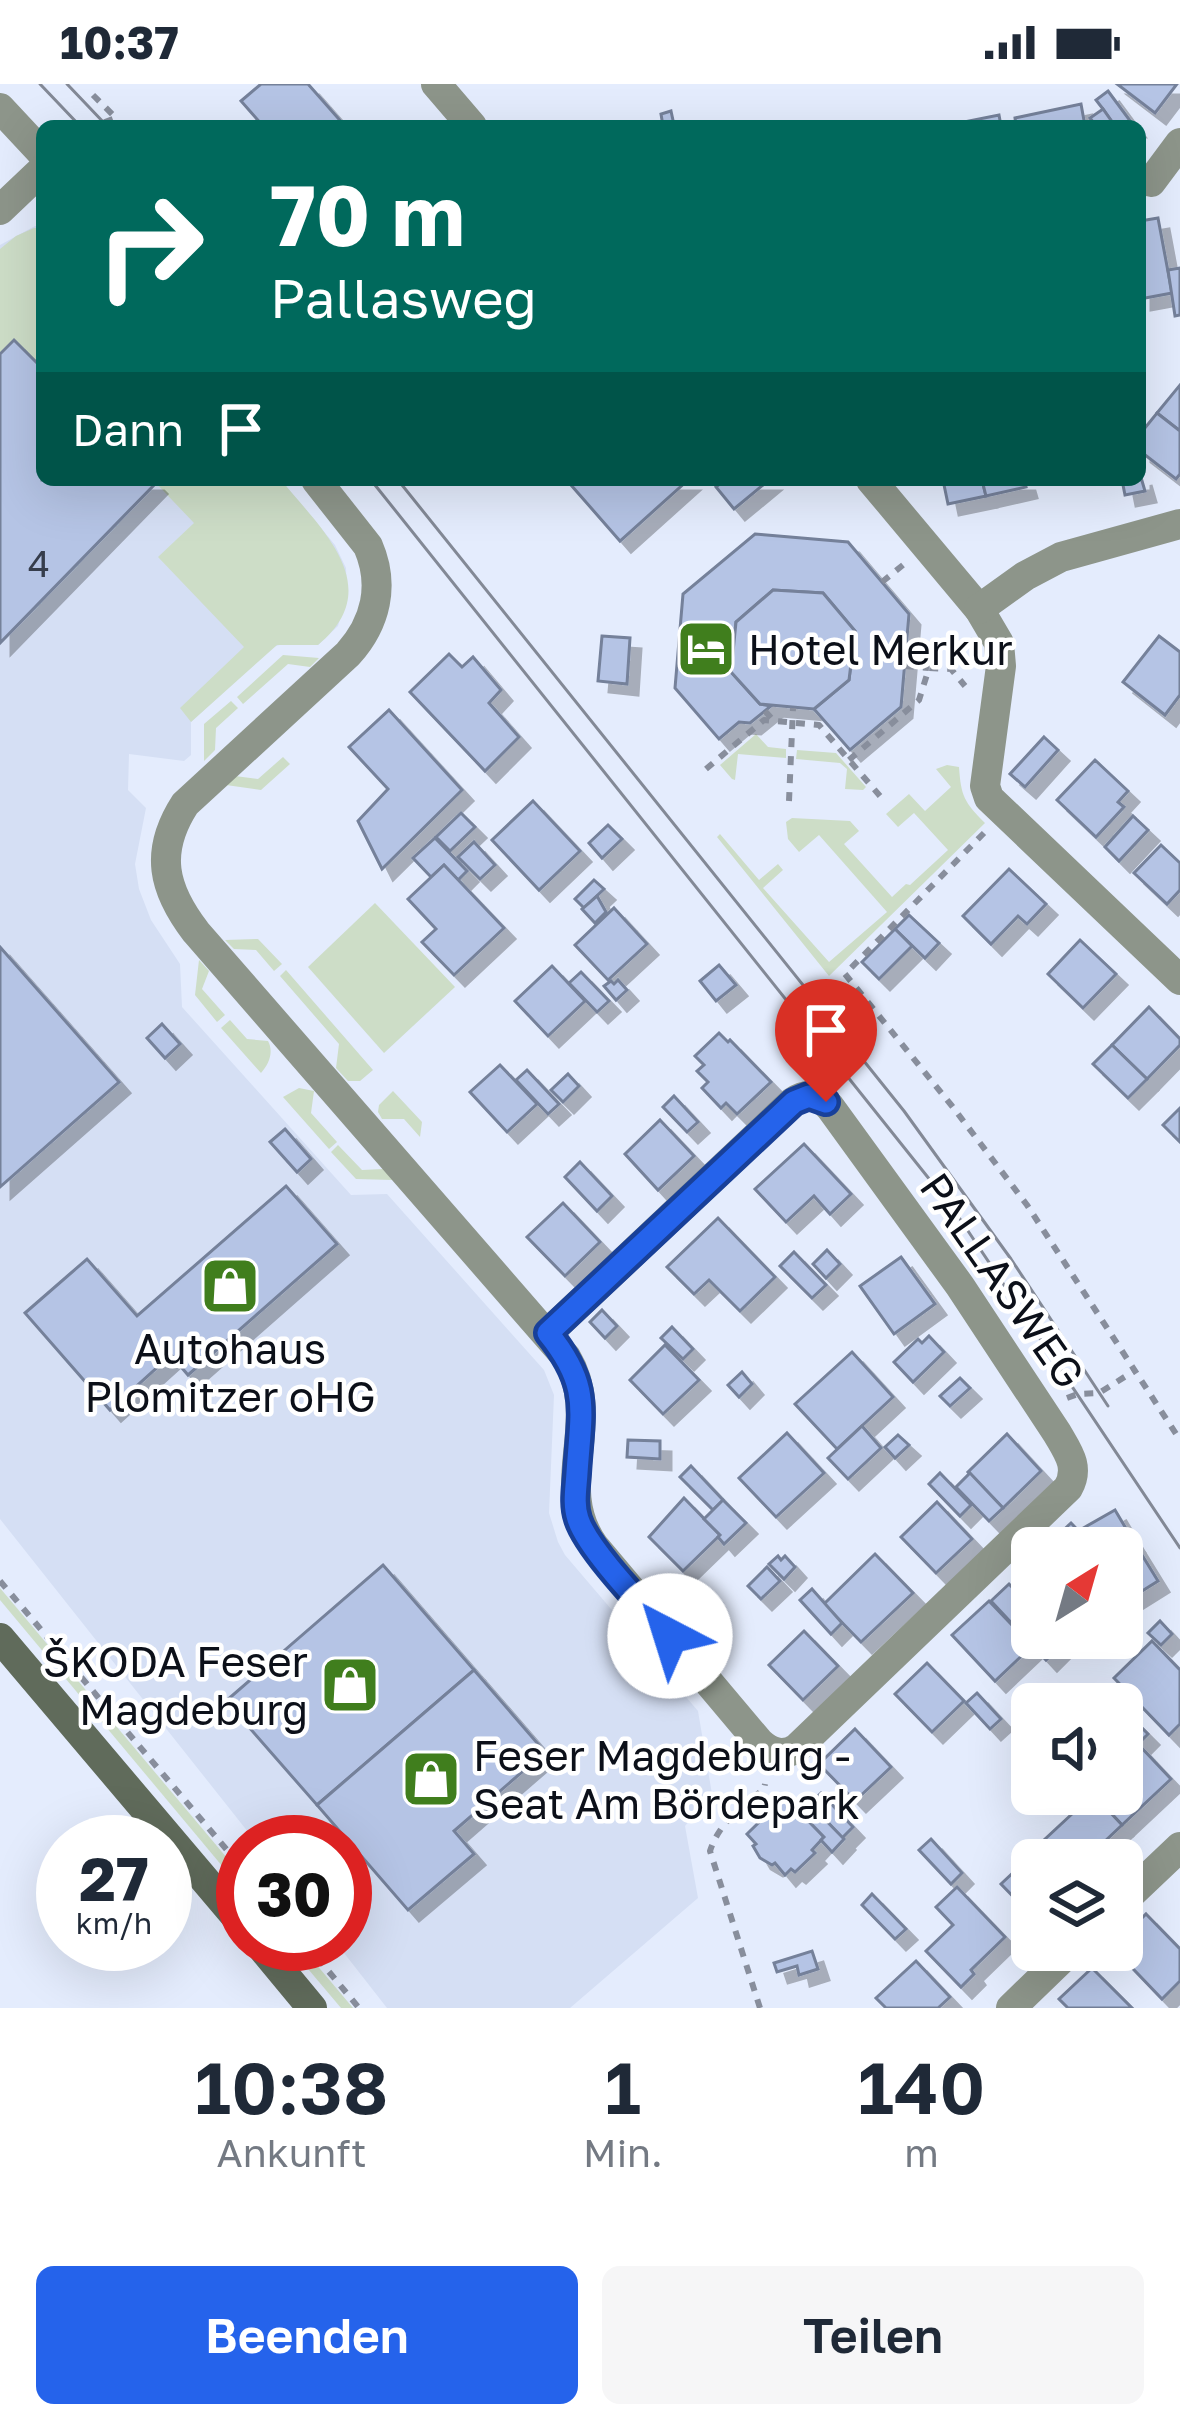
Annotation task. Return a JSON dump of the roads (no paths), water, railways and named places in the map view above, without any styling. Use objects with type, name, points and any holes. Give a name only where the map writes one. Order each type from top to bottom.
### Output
[{"type":"main road","points":[[0,1638],[216,1893]]},
{"type":"main road","points":[[281,1971],[312,2008]]},
{"type":"street","points":[[436,84],[467,120]]},
{"type":"street","points":[[0,108],[36,147]]},
{"type":"street","points":[[1157,181],[1180,143]]},
{"type":"street","points":[[0,210],[36,176]]},
{"type":"street","points":[[321,486],[368,545],[377,583],[374,612],[348,654],[185,804],[169,835],[167,879],[177,905],[196,932],[548,1333]]},
{"type":"street","points":[[876,486],[979,609],[996,637],[1002,658],[985,790],[1180,980]]},
{"type":"street","points":[[979,609],[1061,557],[1180,524]]},
{"type":"street","name":"PALLASWEG","points":[[815,1096],[830,1107],[947,1268],[1057,1433],[1074,1475],[1068,1488],[797,1748],[772,1752],[580,1525],[575,1498],[580,1388],[548,1333],[794,1102],[815,1096]]},
{"type":"street","points":[[1143,1882],[1180,1846]]},
{"type":"street","points":[[1011,2008],[1049,1971]]},
{"type":"tram line","points":[[40,84],[74,120]]},
{"type":"tram line","points":[[67,84],[101,120]]},
{"type":"tram line","points":[[376,486],[954,1210],[1180,1548]]},
{"type":"tram line","points":[[403,486],[904,1111],[1011,1259],[1108,1406]]},
{"type":"place","name":"Hotel Merkur","points":[[706,649]]},
{"type":"place","name":"Autohaus Plomitzer oHG","points":[[230,1286]]},
{"type":"place","name":"ŠKODA Feser Magdeburg","points":[[350,1685]]},
{"type":"place","name":"Feser Magdeburg - Seat Am Bördepark","points":[[431,1779]]}]
